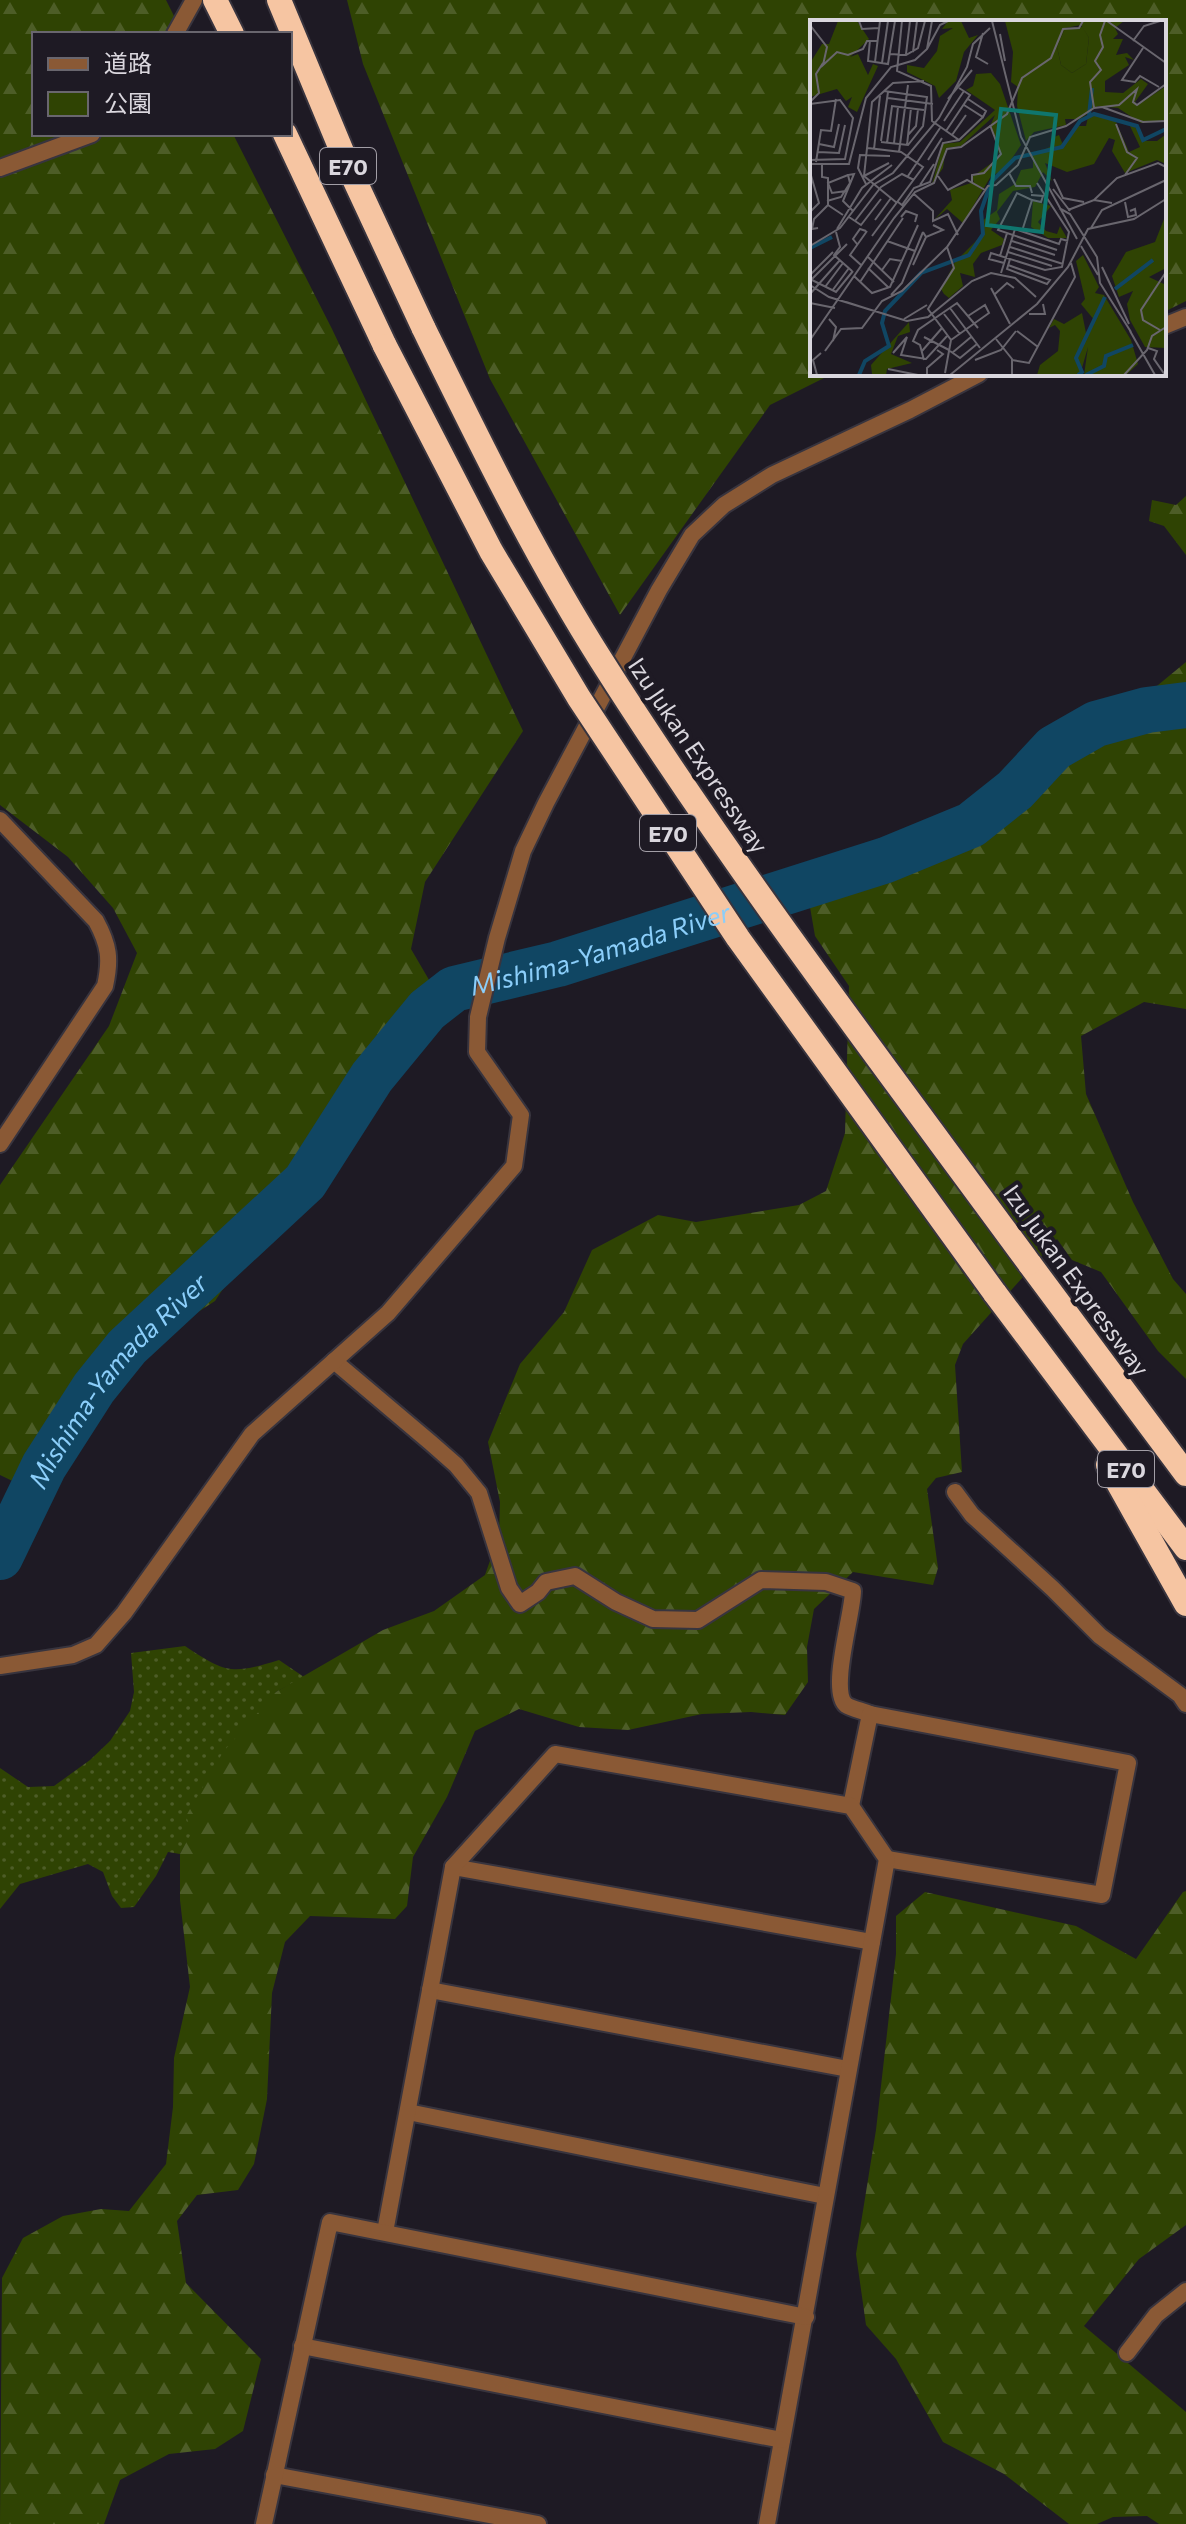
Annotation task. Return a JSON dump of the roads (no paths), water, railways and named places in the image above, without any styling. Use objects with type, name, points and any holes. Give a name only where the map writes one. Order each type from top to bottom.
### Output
[{"type":"highway","points":[[215,0],[231,32]]},
{"type":"highway","points":[[226,0],[240,32]]},
{"type":"highway","name":"Izu Jukan Expressway","points":[[279,0],[348,166],[424,329],[515,513],[600,659],[775,919],[1186,1474]]},
{"type":"highway","name":"E70","points":[[285,136],[385,346],[491,551],[579,698],[738,938],[994,1292],[1186,1548]]},
{"type":"highway","points":[[1103,1364],[1186,1445]]},
{"type":"highway","points":[[1066,1389],[1186,1604]]},
{"type":"street","points":[[176,32],[194,0]]},
{"type":"street","points":[[0,168],[87,136]]},
{"type":"street","points":[[1166,325],[1186,317]]},
{"type":"street","points":[[0,1666],[73,1655],[96,1645],[124,1613],[252,1434],[388,1313],[514,1166],[521,1115],[477,1052],[478,1017],[497,938],[523,851],[546,803],[659,590],[692,535],[724,505],[772,475],[975,376]]},
{"type":"street","points":[[0,820],[96,921],[106,939],[109,955],[105,986],[0,1144]]},
{"type":"street","points":[[334,1361],[440,1450],[479,1493],[509,1588],[520,1604],[538,1592],[546,1582],[575,1576],[616,1602],[653,1619],[698,1620],[761,1580],[826,1582],[853,1591],[841,1672],[840,1696],[846,1705],[870,1714],[1128,1763],[1102,1895],[887,1859]]},
{"type":"street","points":[[955,1492],[972,1515],[1100,1636],[1180,1695],[1186,1704]]},
{"type":"street","points":[[851,1806],[870,1714]]},
{"type":"street","points":[[385,2232],[453,1867],[555,1754],[851,1806],[887,1859],[767,2524]]},
{"type":"street","points":[[453,1867],[872,1942]]},
{"type":"street","points":[[430,1990],[848,2069]]},
{"type":"street","points":[[408,2112],[825,2196]]},
{"type":"street","points":[[264,2524],[330,2222],[806,2317]]},
{"type":"street","points":[[1127,2353],[1156,2315],[1186,2291]]},
{"type":"street","points":[[302,2346],[782,2440]]},
{"type":"street","points":[[274,2475],[538,2524]]},
{"type":"waterway","name":"Mishima-Yamada River","points":[[0,1557],[44,1466],[94,1388],[127,1347],[305,1182],[372,1077],[427,1010],[454,989],[558,964],[886,860],[971,825],[1015,790],[1054,748],[1096,724],[1147,710],[1186,705]]}]
